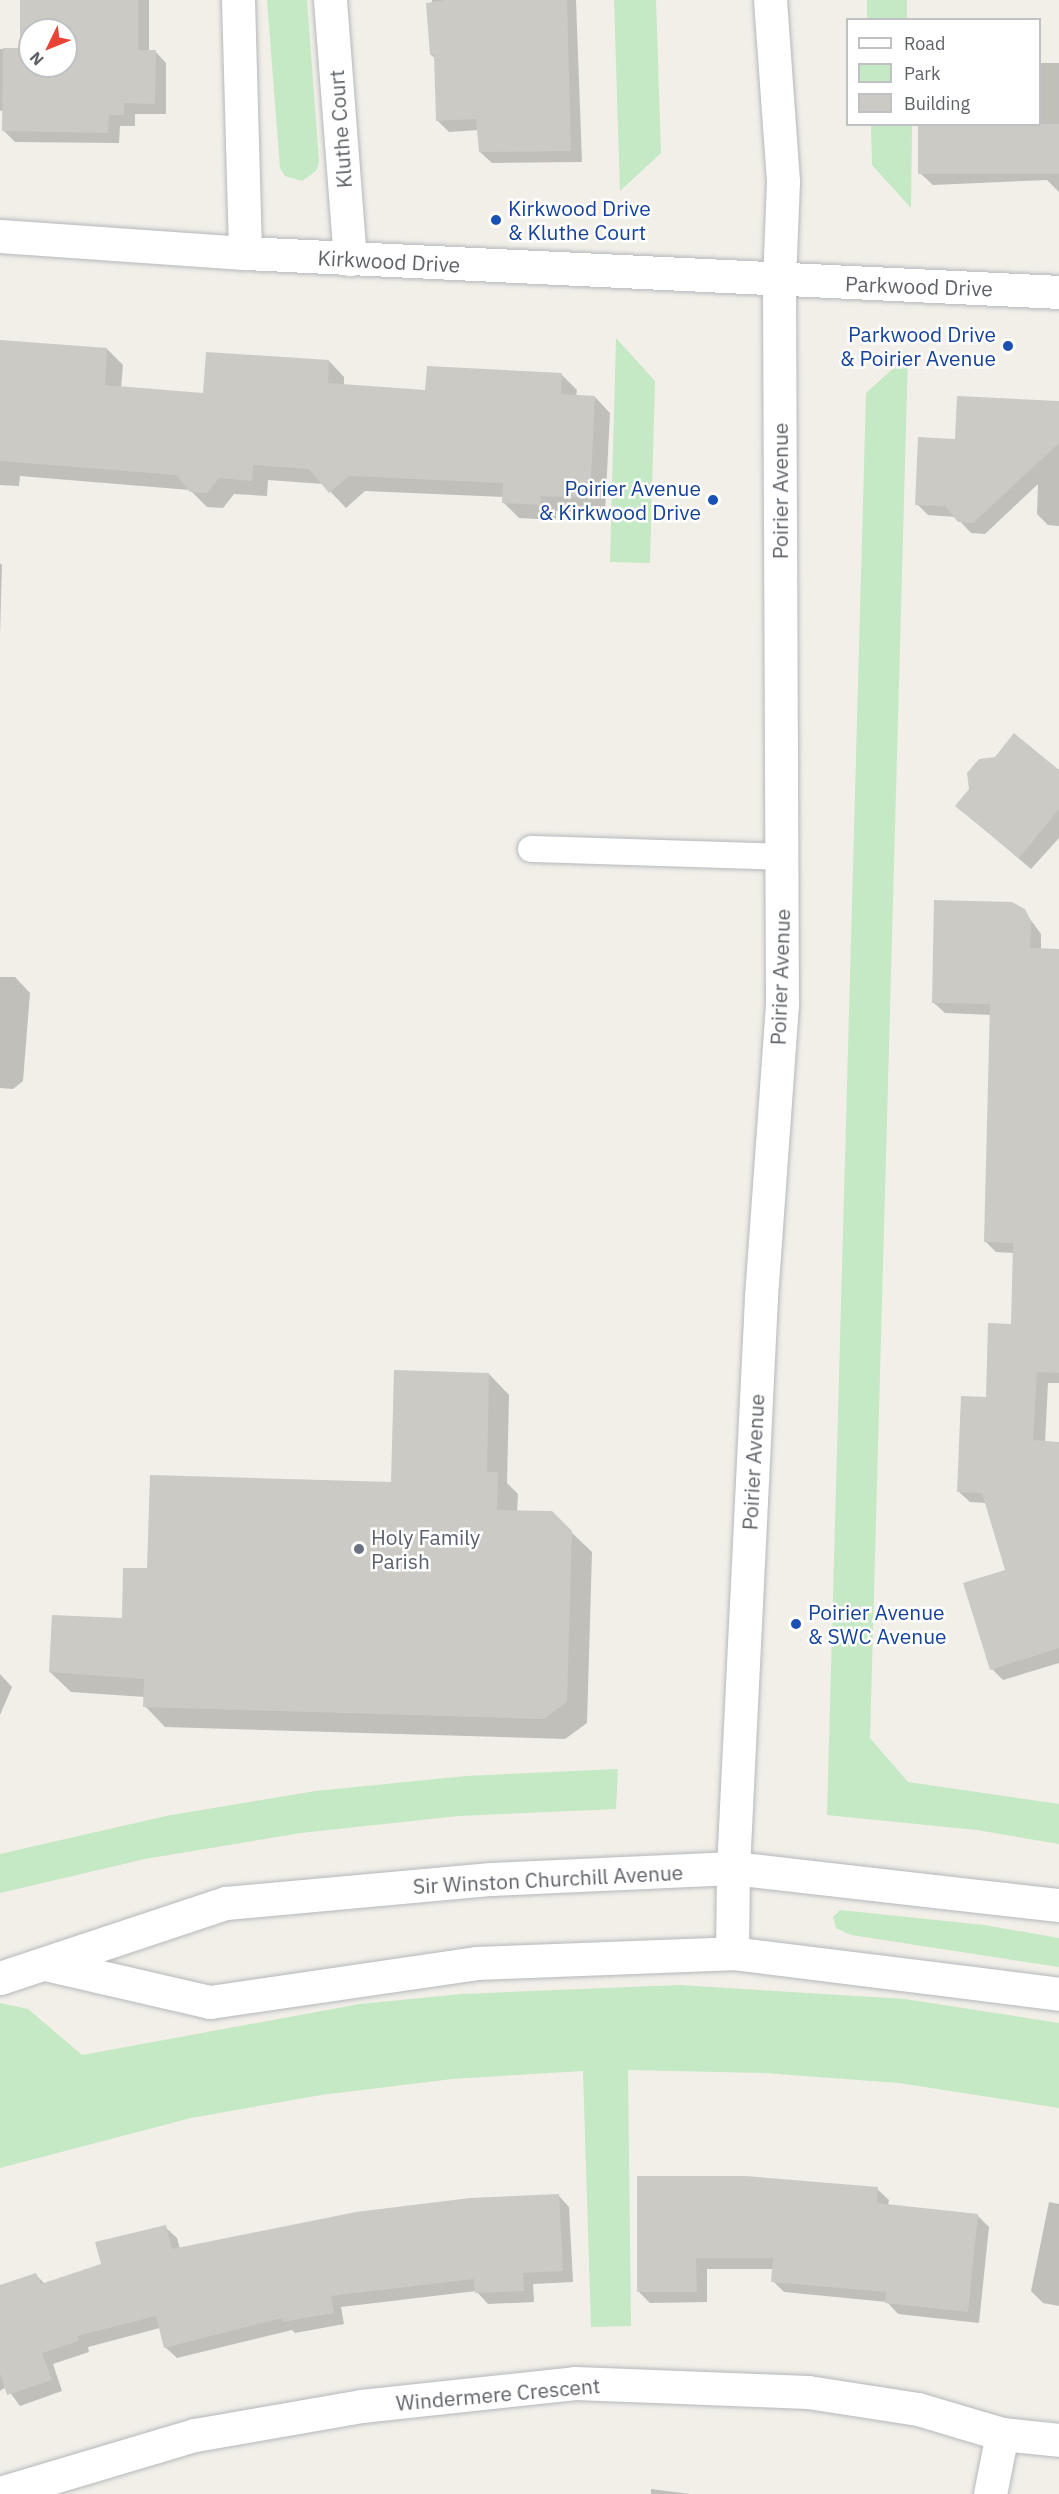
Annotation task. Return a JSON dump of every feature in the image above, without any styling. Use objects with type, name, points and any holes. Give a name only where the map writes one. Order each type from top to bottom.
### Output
[{"type":"main road","points":[[238,0],[245,253]]},
{"type":"main road","name":"Kluthe Court","points":[[330,0],[350,259]]},
{"type":"main road","name":"Poirier Avenue","points":[[732,1953],[732,1868],[761,1297],[782,1004],[779,280],[783,181],[770,0]]},
{"type":"main road","name":"Kirkwood Drive","points":[[0,236],[350,259],[779,280]]},
{"type":"main road","name":"Parkwood Drive","points":[[779,280],[1059,292]]},
{"type":"main road","name":"Sir Winston Churchill Avenue","points":[[0,1978],[226,1903],[491,1879],[732,1868],[1059,1905]]},
{"type":"main road","points":[[45,1964],[210,2002],[476,1964],[732,1953],[1059,1994]]},
{"type":"main road","name":"Windermere Crescent","points":[[0,2493],[195,2435],[361,2406],[575,2383],[808,2392],[918,2409],[1002,2434],[1059,2440]]},
{"type":"main road","points":[[990,2494],[1002,2434]]},
{"type":"lane","points":[[531,849],[783,857]]},
{"type":"green space","points":[[267,0],[307,0],[319,162],[316,171],[302,181],[285,176],[280,168]]},
{"type":"green space","points":[[614,0],[656,0],[661,153],[620,191]]},
{"type":"green space","points":[[867,0],[907,0],[907,18],[867,18]]},
{"type":"green space","points":[[871,126],[912,126],[911,208],[872,165]]},
{"type":"green space","points":[[616,338],[655,381],[650,563],[610,562]]},
{"type":"green space","points":[[908,355],[870,1738],[908,1782],[1059,1804],[1059,1844],[977,1830],[827,1815],[866,393]]},
{"type":"green space","points":[[618,1769],[616,1809],[458,1816],[301,1833],[145,1859],[0,1893],[0,1854],[166,1816],[316,1791],[466,1776]]},
{"type":"green space","points":[[840,1910],[984,1925],[1059,1938],[1059,1967],[851,1935],[836,1928],[833,1917]]},
{"type":"green space","points":[[679,1985],[905,1999],[1059,2023],[1059,2108],[899,2083],[764,2073],[628,2070],[631,2326],[591,2327],[583,2071],[452,2079],[321,2095],[191,2118],[0,2168],[0,2003],[28,2009],[82,2055],[360,2004],[462,1994]]},
{"type":"building","points":[[20,0],[138,0],[138,50],[156,50],[155,104],[124,103],[124,115],[109,115],[108,133],[2,131],[3,48],[18,48],[18,78],[78,78],[78,18],[20,18]]},
{"type":"building","points":[[446,0],[567,0],[571,151],[479,152],[476,119],[436,121],[434,55],[430,55],[426,3]]},
{"type":"building","points":[[1059,124],[1059,174],[918,174],[918,126]]},
{"type":"building","points":[[0,340],[107,348],[105,385],[203,393],[206,352],[329,360],[328,383],[425,390],[427,366],[562,373],[561,394],[595,396],[590,498],[541,496],[540,505],[502,503],[503,483],[349,476],[329,493],[309,469],[253,465],[252,481],[219,478],[207,493],[190,492],[176,475],[0,461]]},
{"type":"building","points":[[957,396],[1059,401],[1059,443],[973,523],[958,522],[945,506],[915,505],[918,437],[955,439]]},
{"type":"building","points":[[1014,733],[1059,770],[1059,809],[1019,858],[955,806],[969,789],[967,773],[979,759],[995,757]]},
{"type":"building","points":[[934,900],[1012,902],[1025,909],[1031,921],[1030,948],[1059,949],[1059,1373],[1037,1372],[1033,1440],[1059,1442],[1059,1648],[990,1670],[963,1583],[1005,1570],[982,1493],[957,1492],[961,1396],[986,1397],[988,1323],[1011,1324],[1013,1243],[984,1242],[990,1004],[932,1003]]},
{"type":"building","name":"Holy Family Parish","points":[[394,1370],[489,1373],[487,1472],[498,1472],[497,1510],[552,1511],[572,1531],[567,1702],[544,1719],[143,1707],[144,1679],[49,1672],[52,1615],[122,1618],[123,1568],[147,1568],[150,1475],[391,1482]]},
{"type":"building","points":[[637,2176],[745,2176],[878,2187],[877,2203],[978,2214],[968,2312],[885,2303],[886,2292],[771,2282],[773,2258],[696,2258],[697,2292],[637,2292]]},
{"type":"building","points":[[559,2194],[563,2271],[523,2273],[524,2291],[475,2293],[474,2279],[331,2296],[334,2313],[283,2322],[282,2318],[164,2348],[156,2316],[77,2336],[79,2341],[42,2353],[52,2380],[7,2395],[0,2373],[0,2285],[36,2273],[41,2284],[101,2264],[95,2242],[166,2225],[172,2249],[356,2212],[470,2198]]},
{"type":"place","name":"Kirkwood Drive & Kluthe Court","points":[[496,220]]},
{"type":"place","name":"Parkwood Drive & Poirier Avenue","points":[[1008,346]]},
{"type":"place","name":"Poirier Avenue & Kirkwood Drive","points":[[713,500]]},
{"type":"place","name":"Holy Family Parish","points":[[359,1549]]},
{"type":"place","name":"Poirier Avenue & SWC Avenue","points":[[796,1624]]}]
